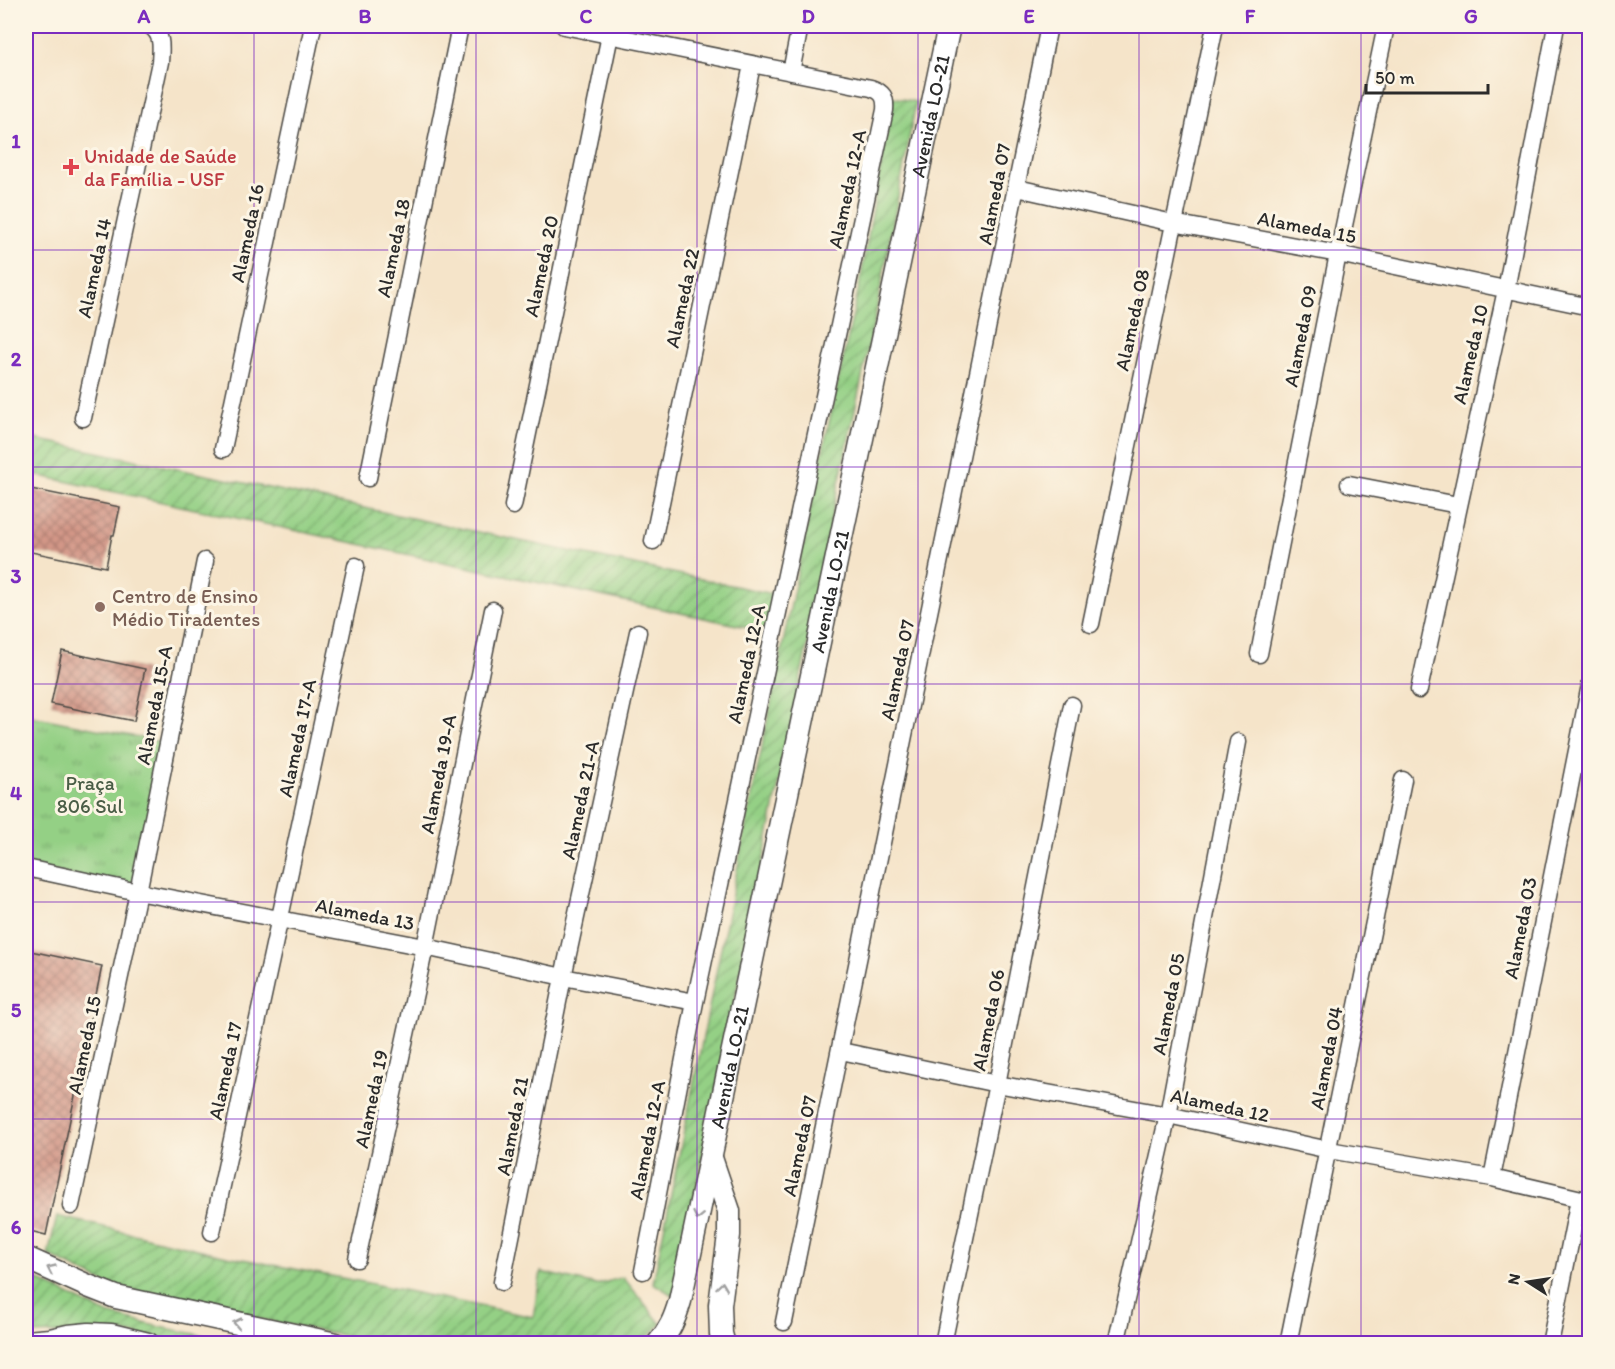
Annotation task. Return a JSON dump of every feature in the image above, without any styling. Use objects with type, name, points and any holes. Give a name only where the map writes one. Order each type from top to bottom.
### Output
[{"type":"street","name":"Alameda 14","points":[[83,418],[160,62],[160,37],[157,30],[150,26]]},
{"type":"street","name":"Alameda 16","points":[[223,449],[313,26]]},
{"type":"street","name":"Alameda 18","points":[[368,478],[460,26]]},
{"type":"street","points":[[564,26],[791,72],[800,26]]},
{"type":"street","name":"Avenida LO-21","points":[[658,1344],[674,1320],[680,1301],[949,26]]},
{"type":"street","name":"Alameda 07","points":[[784,1322],[1049,26]]},
{"type":"street","name":"Alameda 08","points":[[1091,624],[1215,26]]},
{"type":"street","name":"Alameda 09","points":[[1259,654],[1338,254],[1386,26]]},
{"type":"street","name":"Alameda 10","points":[[1419,690],[1506,290],[1556,26]]},
{"type":"street","name":"Alameda 20","points":[[513,506],[610,35]]},
{"type":"street","name":"Alameda 22","points":[[653,541],[752,65]]},
{"type":"street","name":"Alameda 12-A","points":[[643,1271],[695,1002],[886,102],[884,94],[878,91],[791,72]]},
{"type":"street","name":"Alameda 15","points":[[1017,188],[1173,224],[1338,254],[1590,307]]},
{"type":"street","points":[[1349,484],[1458,505]]},
{"type":"street","name":"Alameda 15-A","points":[[138,892],[205,561]]},
{"type":"street","name":"Alameda 17-A","points":[[279,919],[356,566]]},
{"type":"street","name":"Alameda 19-A","points":[[425,947],[493,610]]},
{"type":"street","name":"Alameda 21-A","points":[[563,977],[638,632]]},
{"type":"street","name":"Alameda 03","points":[[1492,1178],[1583,751],[1590,686]]},
{"type":"street","name":"Alameda 06","points":[[942,1344],[997,1084],[1072,705]]},
{"type":"street","name":"Alameda 05","points":[[1116,1344],[1168,1115],[1238,742]]},
{"type":"street","name":"Alameda 04","points":[[1288,1344],[1403,780]]},
{"type":"street","name":"Alameda 13","points":[[26,868],[695,1002]]},
{"type":"street","name":"Alameda 15","points":[[71,1206],[138,892]]},
{"type":"street","name":"Alameda 17","points":[[212,1232],[279,919]]},
{"type":"street","name":"Alameda 19","points":[[357,1259],[425,947]]},
{"type":"street","name":"Alameda 21","points":[[502,1282],[563,977]]},
{"type":"street","name":"Alameda 12","points":[[841,1051],[997,1084],[1168,1115],[1329,1150],[1492,1178],[1584,1200]]},
{"type":"street","points":[[711,1158],[729,1211],[729,1235],[720,1305],[721,1334],[724,1344]]},
{"type":"street","points":[[1550,1344],[1584,1200]]},
{"type":"street","points":[[26,1258],[116,1297],[336,1344]]},
{"type":"street","points":[[26,1342],[89,1334],[111,1335],[148,1344]]},
{"type":"green space","points":[[893,97],[916,102],[875,318],[832,515],[674,1296],[653,1283],[815,486],[860,282]]},
{"type":"green space","points":[[26,437],[778,595],[770,632],[26,473]]},
{"type":"green space","name":"Praça 806 Sul","points":[[26,715],[167,743],[137,890],[26,865]]},
{"type":"green space","points":[[57,1216],[227,1256],[533,1317],[541,1272],[596,1285],[623,1277],[661,1324],[646,1339],[638,1343],[382,1343],[194,1306],[109,1285],[48,1255]]},
{"type":"green space","points":[[26,1274],[107,1314],[241,1343],[178,1343],[122,1332],[26,1334]]},
{"type":"building","points":[[26,488],[120,507],[106,567],[26,551]]},
{"type":"building","points":[[62,651],[145,669],[134,721],[51,704]]},
{"type":"building","points":[[26,950],[102,966],[46,1235],[26,1230]]},
{"type":"place","name":"Unidade de Saúde da Família - USF","points":[[71,167]]},
{"type":"place","name":"Centro de Ensino Médio Tiradentes","points":[[100,607]]}]
